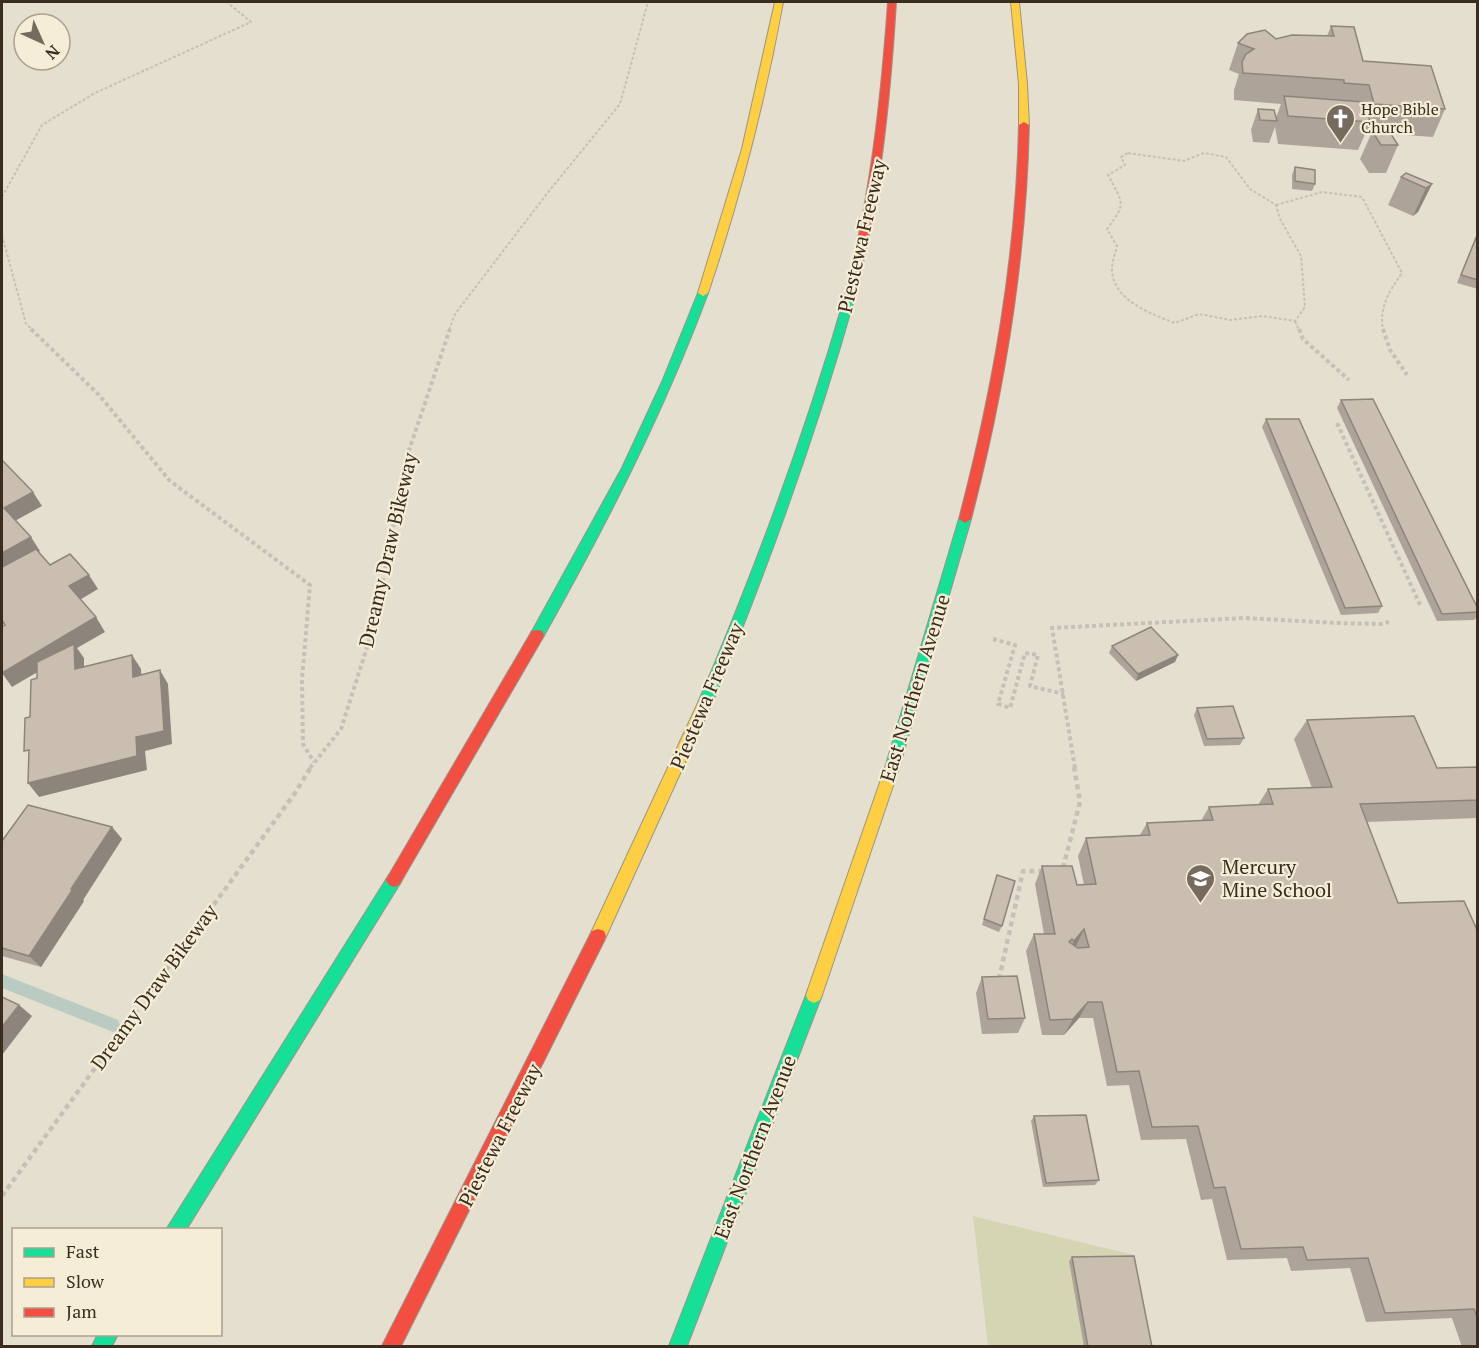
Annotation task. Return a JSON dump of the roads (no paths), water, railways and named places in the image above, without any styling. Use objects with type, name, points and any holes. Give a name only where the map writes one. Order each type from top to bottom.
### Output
[{"type":"main road","points":[[176,1228],[381,903],[452,784],[567,580],[645,430],[701,299],[739,187],[764,89],[779,2]]},
{"type":"main road","name":"Piestewa Freeway","points":[[391,1347],[522,1094],[622,888],[709,693],[778,523],[820,398],[859,261],[882,145],[889,76],[892,2]]},
{"type":"main road","name":"East Northern Avenue","points":[[678,1347],[784,1072],[873,826],[935,624],[980,464],[1008,315],[1022,201],[1025,105],[1020,34],[1015,2]]},
{"type":"waterway","points":[[2,981],[113,1025]]},
{"type":"place","name":"Hope Bible Church","points":[[1340,144]]},
{"type":"place","name":"Mercury Mine School","points":[[1201,904]]}]
